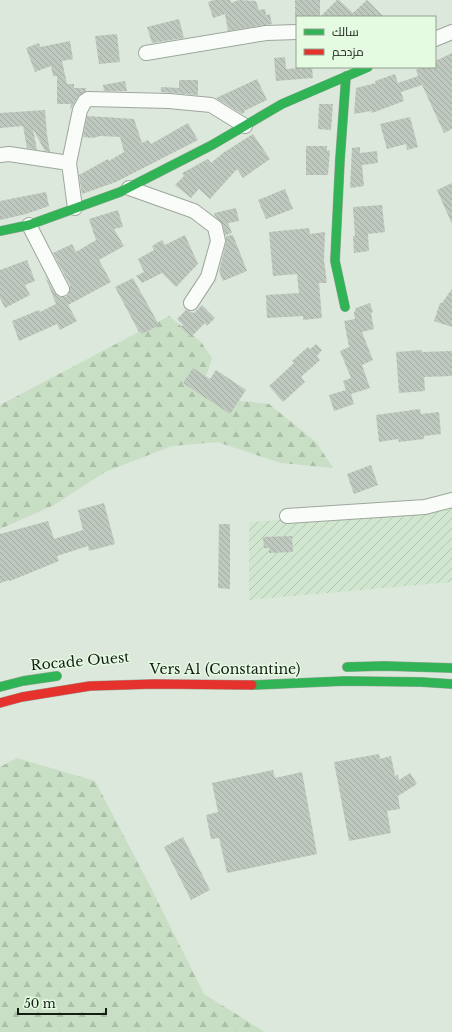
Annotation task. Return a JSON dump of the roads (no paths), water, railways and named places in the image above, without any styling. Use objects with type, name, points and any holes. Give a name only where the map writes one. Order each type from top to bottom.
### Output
[{"type":"main road","points":[[0,230],[29,224],[129,188],[212,145],[282,104],[366,68]]},
{"type":"main road","points":[[345,307],[335,261],[346,76]]},
{"type":"main road","points":[[337,667],[384,666],[452,668]]},
{"type":"main road","name":"Rocade Ouest","points":[[0,687],[24,681],[66,675]]},
{"type":"main road","name":"Vers A1 (Constantine)","points":[[0,703],[29,695],[90,686],[154,684],[254,685],[345,681],[452,684]]},
{"type":"street","points":[[146,53],[266,34],[296,32]]},
{"type":"street","points":[[436,39],[452,32]]},
{"type":"street","points":[[75,208],[69,163],[80,110],[85,101],[88,99],[161,100],[211,105],[245,126]]},
{"type":"street","points":[[0,155],[9,154],[69,163]]},
{"type":"street","points":[[129,188],[194,211],[215,227],[218,242],[208,277],[191,303]]},
{"type":"street","points":[[29,224],[62,289]]},
{"type":"street","points":[[287,516],[424,507],[452,500]]}]
